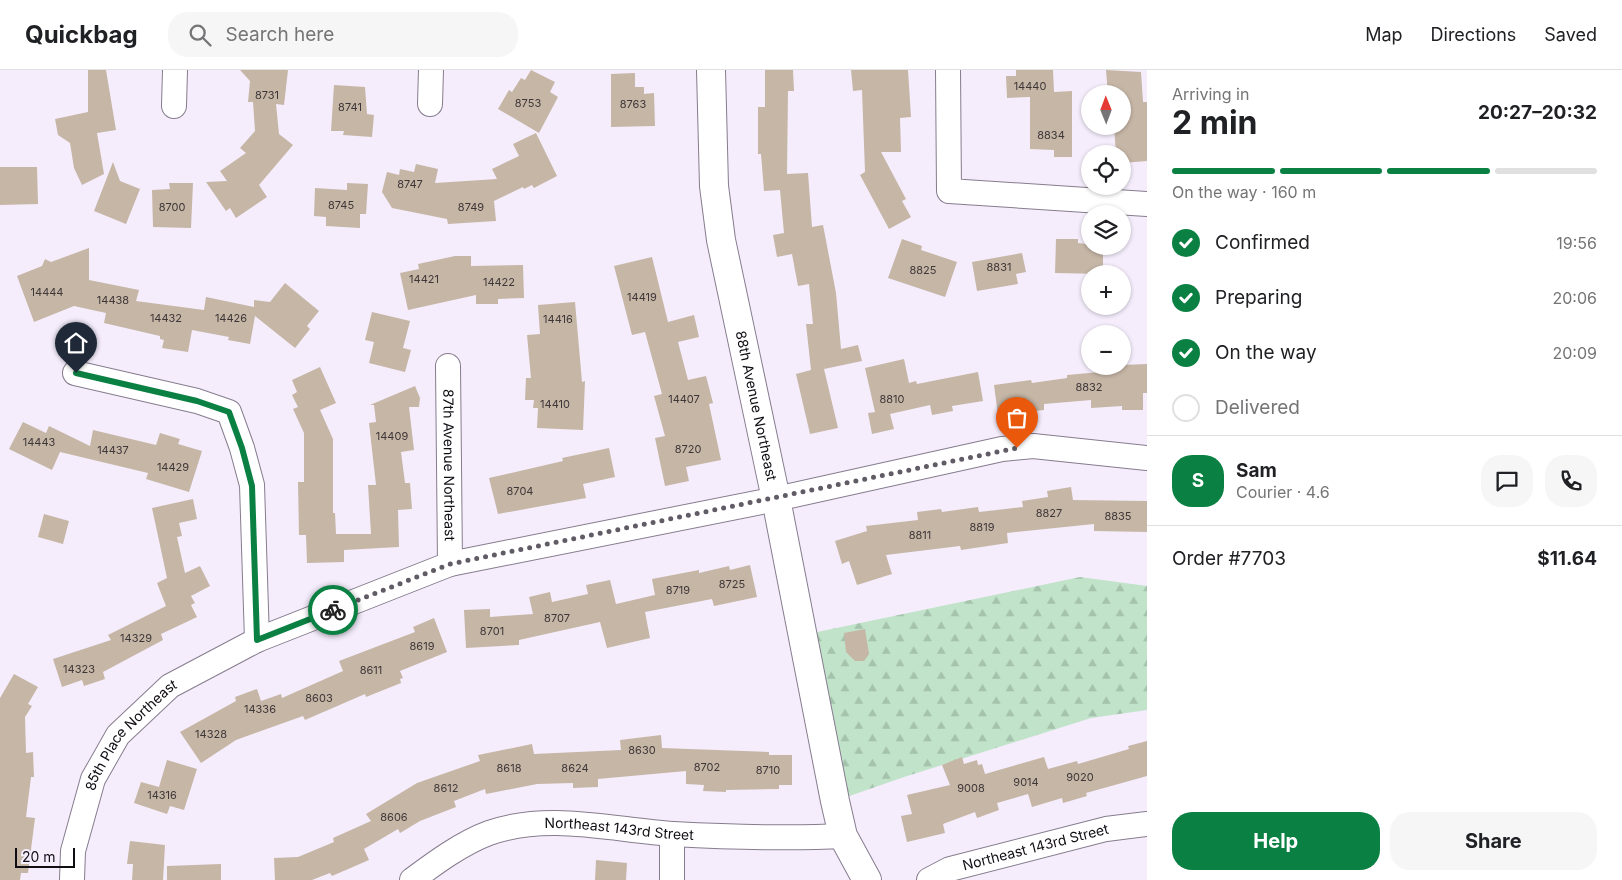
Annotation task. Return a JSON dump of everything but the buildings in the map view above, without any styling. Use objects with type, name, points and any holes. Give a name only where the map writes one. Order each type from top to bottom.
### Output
[{"type":"street","points":[[174,106],[175,70]]},
{"type":"street","points":[[430,70],[430,104]]},
{"type":"street","name":"88th Avenue Northeast","points":[[711,70],[714,186],[721,240],[776,499],[843,836],[867,880]]},
{"type":"street","points":[[948,70],[949,190],[1147,204]]},
{"type":"street","name":"87th Avenue Northeast","points":[[448,366],[450,564]]},
{"type":"street","points":[[76,373],[197,401],[229,412],[242,448],[252,486],[257,640]]},
{"type":"street","name":"85th Place Northeast","points":[[72,880],[73,851],[92,779],[118,735],[170,686],[257,640],[450,564],[776,499],[1002,449],[1033,446],[1147,458]]},
{"type":"street","name":"Northeast 143rd Street","points":[[412,880],[442,859],[488,833],[521,824],[557,822],[672,834],[783,839],[843,836]]},
{"type":"street","name":"Northeast 143rd Street","points":[[929,880],[950,869],[1096,831],[1147,824]]},
{"type":"street","points":[[672,834],[672,880]]},
{"type":"green space","points":[[1080,577],[1147,586],[1147,710],[1091,718],[904,777],[835,801],[803,635]]},
{"type":"way so far","points":[[333,610],[450,564],[776,499],[1002,449],[1017,448]]},
{"type":"route","points":[[76,373],[197,401],[229,412],[242,448],[252,486],[257,640],[333,610]]}]
